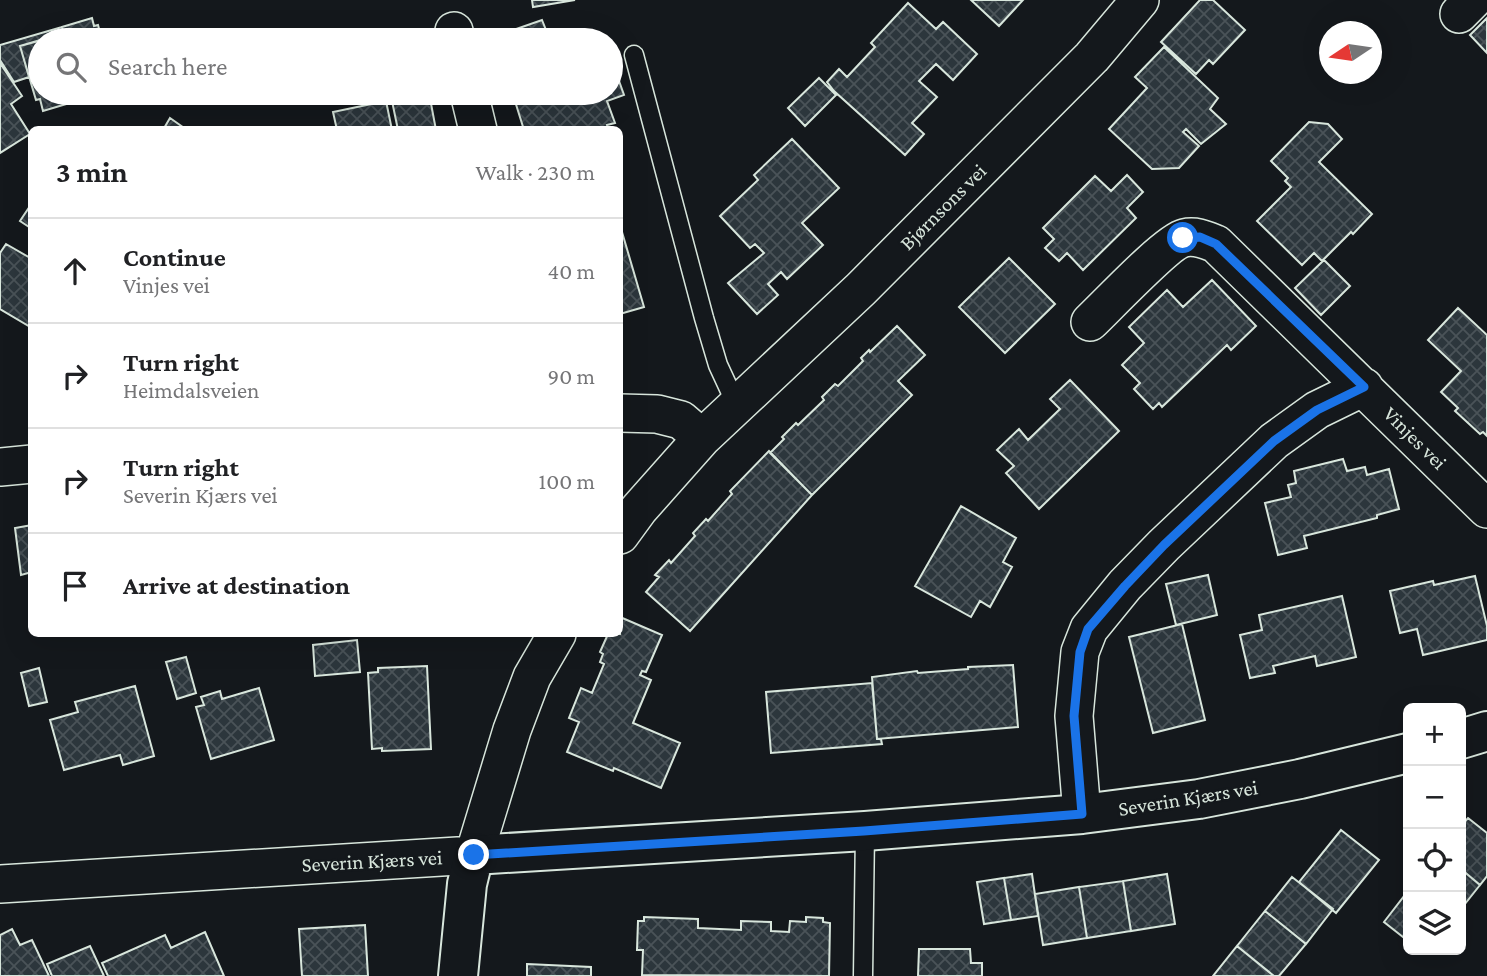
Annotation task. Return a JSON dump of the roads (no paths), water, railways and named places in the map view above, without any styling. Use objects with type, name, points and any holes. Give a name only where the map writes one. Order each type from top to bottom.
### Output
[{"type":"main road","points":[[1466,737],[1487,731]]},
{"type":"main road","name":"Severin Kjærs vei","points":[[474,855],[864,831],[1082,814],[1199,799],[1300,779],[1403,754]]},
{"type":"main road","points":[[458,976],[467,884],[474,855]]},
{"type":"street","name":"Bjørnsons vei","points":[[623,531],[702,438],[861,289],[1092,57],[1140,0]]},
{"type":"street","points":[[472,105],[477,126]]},
{"type":"street","name":"Vinjes vei","points":[[1090,321],[1167,248],[1183,238],[1200,237],[1216,244],[1487,509]]},
{"type":"street","points":[[1082,814],[1074,716],[1080,652],[1088,629],[1164,545],[1274,441],[1317,410],[1364,387]]},
{"type":"street","points":[[623,413],[657,414],[681,421],[702,438]]},
{"type":"street","points":[[0,467],[28,464]]},
{"type":"street","points":[[474,855],[512,730],[532,677],[555,637]]},
{"type":"street","name":"Severin Kjærs vei","points":[[0,884],[474,855]]},
{"type":"lane","points":[[634,55],[704,318],[718,365],[737,406]]},
{"type":"lane","points":[[863,976],[864,831]]}]
